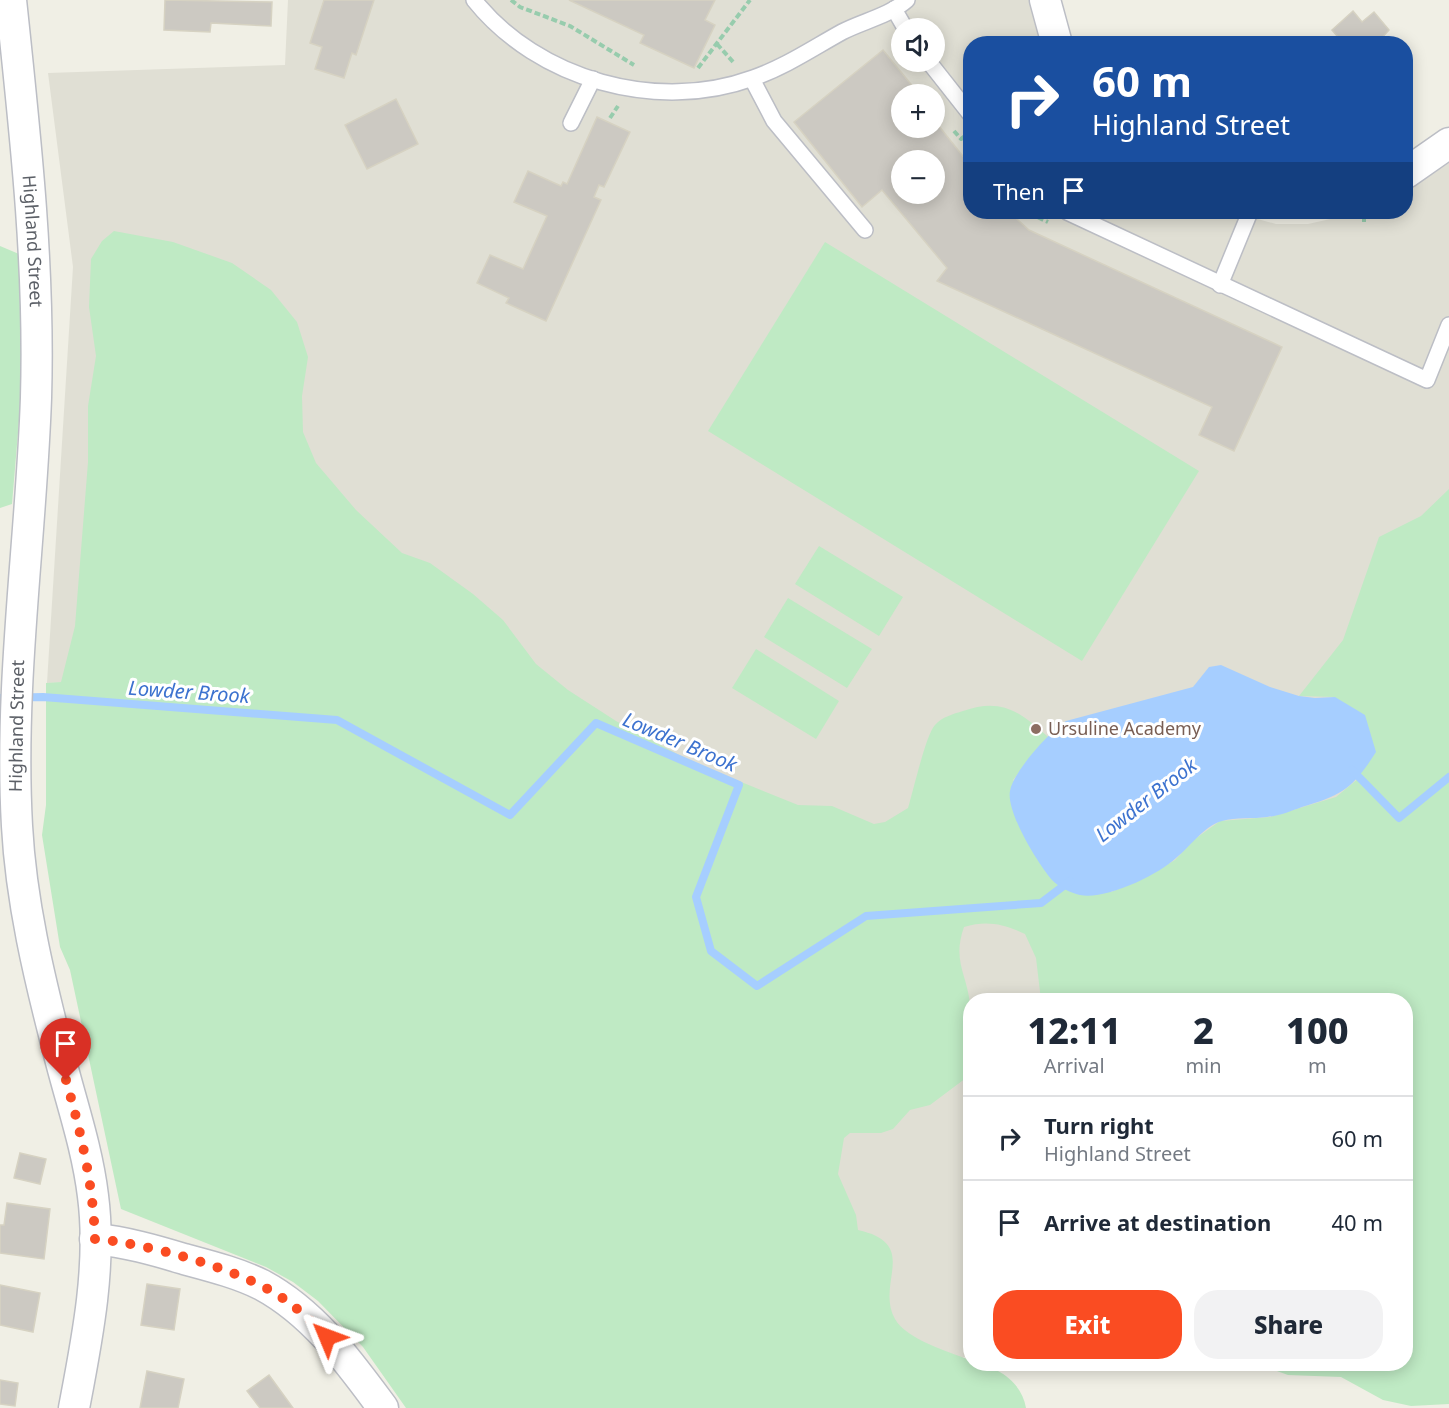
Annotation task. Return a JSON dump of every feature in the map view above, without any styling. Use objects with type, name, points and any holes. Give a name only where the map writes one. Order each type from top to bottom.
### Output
[{"type":"street","name":"Highland Street","points":[[11,0],[10,92],[34,227],[36,375],[17,684],[15,784],[22,881],[58,1049],[88,1161],[94,1200],[95,1239],[88,1326],[74,1408]]},
{"type":"street","points":[[1045,0],[1055,36]]},
{"type":"street","points":[[1413,168],[1449,143]]},
{"type":"street","points":[[95,1239],[147,1248],[226,1271],[261,1285],[295,1307],[327,1337],[383,1408]]},
{"type":"lane","points":[[474,0],[492,21],[512,38],[561,66],[592,79],[663,94],[698,91],[752,79],[843,32],[894,9],[907,0]]},
{"type":"lane","points":[[894,9],[899,18]]},
{"type":"lane","points":[[937,72],[963,105]]},
{"type":"lane","points":[[572,123],[592,79]]},
{"type":"lane","points":[[752,79],[774,121],[865,230]]},
{"type":"lane","points":[[1081,219],[1427,380],[1449,325]]},
{"type":"lane","points":[[1220,285],[1247,219]]},
{"type":"path","points":[[511,0],[520,7],[570,26],[640,67]]},
{"type":"path","points":[[696,70],[750,0]]},
{"type":"path","points":[[717,44],[736,64]]},
{"type":"shaded area","name":"Ursuline Academy","points":[[288,0],[1029,0],[1039,36],[963,36],[963,219],[1258,219],[1276,224],[1308,224],[1330,219],[1413,219],[1413,187],[1449,163],[1449,775],[1068,993],[963,993],[963,1357],[818,1408],[517,666],[47,683],[73,267],[48,73],[285,65]]},
{"type":"green space","points":[[114,231],[173,242],[232,263],[271,290],[297,322],[308,357],[302,396],[303,432],[316,463],[356,510],[402,553],[430,563],[473,594],[503,620],[536,664],[568,690],[616,721],[692,762],[798,805],[832,806],[874,824],[885,822],[908,808],[931,730],[938,722],[977,707],[1000,706],[1010,709],[1028,720],[1048,737],[1013,780],[1111,892],[1142,879],[1175,860],[1195,839],[1220,821],[1270,817],[1336,797],[1359,778],[1335,697],[1299,696],[1343,640],[1379,537],[1421,516],[1449,489],[1449,1404],[1411,1406],[1383,1400],[1341,1377],[1288,1375],[1277,1371],[1413,1371],[1413,993],[1040,993],[1036,958],[1025,934],[995,924],[964,927],[961,939],[959,949],[961,967],[968,993],[963,993],[963,1080],[930,1105],[910,1110],[893,1129],[881,1133],[850,1133],[844,1138],[838,1174],[856,1215],[858,1230],[877,1236],[888,1245],[892,1255],[890,1305],[895,1319],[908,1333],[918,1339],[963,1357],[963,1371],[998,1371],[1006,1376],[1019,1390],[1026,1408],[406,1408],[363,1347],[318,1301],[293,1282],[266,1267],[121,1209],[70,970],[60,947],[42,835],[46,805],[46,683],[61,682],[75,626],[88,462],[88,406],[96,356],[89,307],[91,259],[102,241]]},
{"type":"green space","points":[[825,242],[1199,471],[1082,661],[708,431]]},
{"type":"green space","points":[[0,246],[19,254],[23,373],[12,504],[0,508]]},
{"type":"green space","points":[[819,546],[903,597],[879,636],[795,584]]},
{"type":"green space","points":[[788,598],[872,649],[847,688],[764,637]]},
{"type":"green space","points":[[756,649],[839,701],[816,739],[732,688]]},
{"type":"water","points":[[1221,665],[1270,687],[1299,696],[1335,697],[1365,715],[1376,752],[1353,782],[1337,794],[1276,816],[1233,819],[1215,824],[1203,832],[1168,865],[1131,885],[1091,896],[1077,894],[1058,885],[1046,872],[1032,850],[1013,812],[1010,791],[1025,763],[1042,743],[1066,721],[1193,687],[1209,667]]},
{"type":"building","points":[[165,0],[272,2],[271,26],[211,23],[210,32],[164,30]]},
{"type":"building","points":[[324,0],[374,0],[356,55],[352,53],[344,78],[315,69],[322,47],[310,43]]},
{"type":"building","points":[[569,0],[715,0],[705,20],[715,25],[694,68],[640,43],[644,35]]},
{"type":"building","points":[[1353,11],[1362,22],[1374,12],[1389,30],[1383,36],[1337,36],[1332,30]]},
{"type":"building","points":[[883,50],[891,60],[891,72],[901,72],[911,84],[891,84],[891,138],[945,138],[945,134],[963,156],[963,219],[1017,219],[1029,230],[1282,347],[1234,451],[1199,435],[1212,407],[937,281],[947,268],[894,204],[945,204],[945,150],[891,150],[891,201],[882,190],[862,207],[794,122]]},
{"type":"building","points":[[396,99],[418,144],[367,169],[345,125]]},
{"type":"building","points":[[597,117],[630,132],[604,187],[599,185],[594,197],[601,200],[546,321],[506,303],[509,298],[477,283],[490,255],[523,269],[547,216],[514,202],[528,171],[561,186],[563,182],[567,184]]},
{"type":"building","points":[[20,1153],[46,1159],[40,1184],[14,1178]]},
{"type":"building","points":[[7,1203],[50,1209],[44,1259],[0,1253],[0,1225],[4,1225]]},
{"type":"building","points":[[147,1284],[180,1289],[174,1330],[141,1325]]},
{"type":"building","points":[[0,1285],[40,1293],[33,1332],[0,1325]]},
{"type":"building","points":[[147,1371],[184,1379],[178,1408],[140,1408]]},
{"type":"building","points":[[269,1375],[293,1408],[260,1408],[247,1391]]},
{"type":"building","points":[[0,1380],[18,1383],[15,1406],[0,1404]]},
{"type":"waterway","name":"Lowder Brook","points":[[0,698],[43,697],[337,720],[510,815],[596,723],[739,785],[696,897],[711,951],[757,986],[866,916],[1041,903],[1070,881]]},
{"type":"waterway","name":"Lowder Brook","points":[[1352,770],[1399,818],[1449,777]]},
{"type":"place","name":"Ursuline Academy","points":[[1036,729]]},
{"type":"route","points":[[66,1080],[88,1161],[94,1200],[95,1239],[129,1243],[245,1278],[261,1285],[295,1307],[327,1337]]}]
